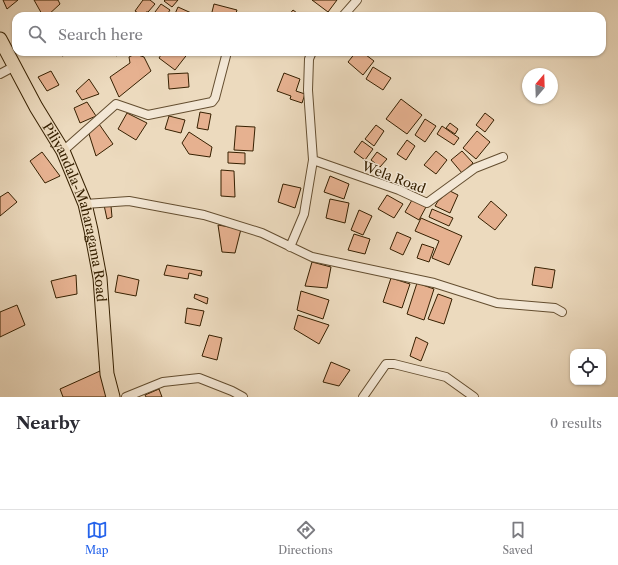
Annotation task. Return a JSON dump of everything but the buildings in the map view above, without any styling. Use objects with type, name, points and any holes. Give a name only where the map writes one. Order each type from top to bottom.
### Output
[{"type":"main road","name":"Piliyandala-Maharagama Road","points":[[0,39],[36,107],[63,151],[85,204],[100,278],[107,374],[113,397]]},
{"type":"street","points":[[346,12],[357,0]]},
{"type":"street","points":[[63,151],[116,104],[148,115],[212,102],[215,98],[226,56]]},
{"type":"street","points":[[290,247],[304,214],[313,160],[308,90],[310,56]]},
{"type":"street","points":[[0,74],[14,66]]},
{"type":"street","name":"Wela Road","points":[[313,160],[399,190],[427,203],[475,168],[503,157]]},
{"type":"street","points":[[85,204],[129,201],[204,215],[262,233],[312,257],[434,283],[497,303],[555,308],[562,312]]},
{"type":"street","points":[[363,397],[386,364],[394,364],[446,377],[474,397]]},
{"type":"street","points":[[126,397],[163,382],[199,378],[243,397]]}]
